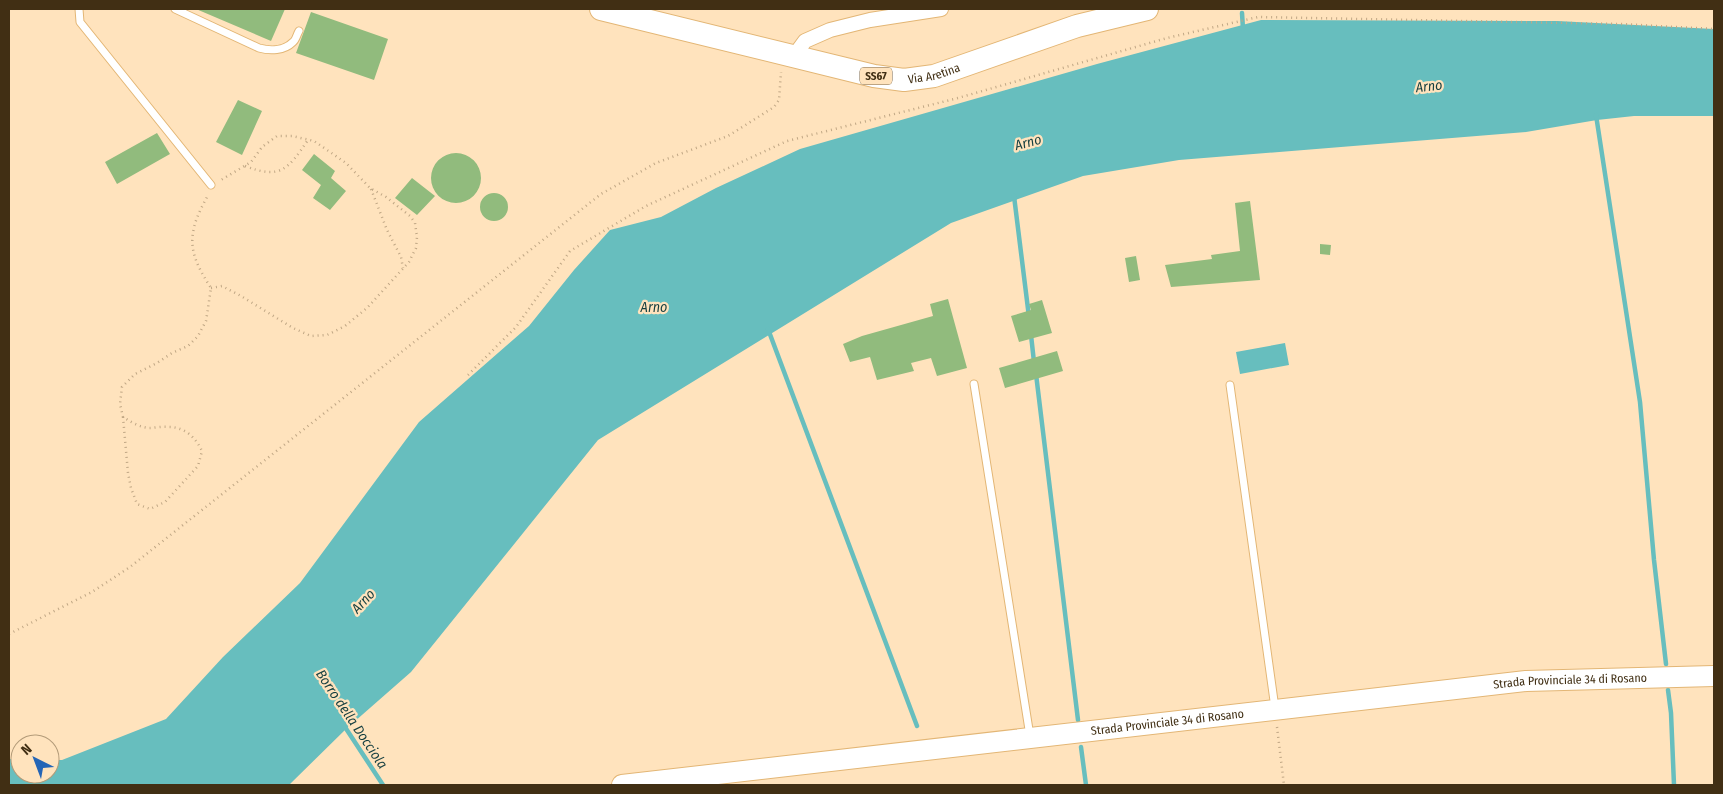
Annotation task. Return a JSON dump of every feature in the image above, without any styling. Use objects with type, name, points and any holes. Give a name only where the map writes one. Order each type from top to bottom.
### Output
[{"type":"main road","name":"Via Aretina","points":[[601,9],[874,76],[904,80],[934,76],[1077,26],[1147,9]]},
{"type":"main road","name":"Strada Provinciale 34 di Rosano","points":[[622,785],[1526,681],[1714,676]]},
{"type":"street","points":[[794,56],[804,41],[830,30],[870,20],[941,9]]},
{"type":"lane","points":[[79,9],[80,22],[211,185]]},
{"type":"lane","points":[[175,9],[270,51],[293,42],[299,31]]},
{"type":"lane","points":[[974,384],[1030,739]]},
{"type":"lane","points":[[1230,385],[1275,711]]},
{"type":"path","points":[[468,375],[516,327],[570,251],[655,202],[788,141],[958,98],[1168,38],[1258,17],[1581,23],[1714,29]]},
{"type":"path","points":[[9,634],[92,592],[130,568],[601,194],[656,163],[728,136],[774,107],[779,100],[781,73],[794,56]]},
{"type":"path","points":[[123,417],[136,425],[149,428],[171,426],[183,430],[196,438],[202,451],[198,466],[165,502],[150,509],[137,504],[131,488],[120,404],[122,387],[135,374],[188,346],[198,336],[206,321],[211,288],[199,269],[192,251],[194,228],[211,185],[251,162],[262,148],[277,136],[292,136],[314,141],[346,162],[370,188],[386,197],[410,216],[415,223],[416,248],[409,262],[360,314],[346,326],[327,335],[311,336],[222,286],[211,288]]},
{"type":"path","points":[[245,166],[262,172],[281,171],[294,161],[308,140]]},
{"type":"path","points":[[370,188],[387,230],[401,257],[403,268]]},
{"type":"path","points":[[1275,711],[1284,785]]},
{"type":"water","name":"Arno","points":[[1261,20],[1557,21],[1714,29],[1714,116],[1634,116],[1526,132],[1179,160],[1083,176],[951,223],[598,440],[411,672],[346,729],[289,785],[9,785],[9,759],[10,784],[60,784],[60,760],[166,719],[223,657],[300,583],[419,422],[529,326],[574,270],[610,230],[661,217],[716,188],[800,149],[1097,64]]},
{"type":"water","points":[[1285,343],[1289,365],[1240,374],[1236,352]]},
{"type":"building","points":[[196,9],[285,9],[271,41]]},
{"type":"building","points":[[311,12],[388,39],[374,80],[296,53]]},
{"type":"building","points":[[238,100],[262,111],[242,155],[216,142]]},
{"type":"building","points":[[157,133],[170,154],[117,184],[105,162]]},
{"type":"building","points":[[456,153],[466,155],[474,160],[479,168],[481,178],[479,188],[474,196],[466,201],[456,203],[446,201],[438,196],[433,188],[431,178],[433,168],[438,160],[446,155]]},
{"type":"building","points":[[314,154],[335,171],[331,178],[346,191],[330,210],[313,198],[321,185],[302,170]]},
{"type":"building","points":[[412,178],[435,196],[417,215],[395,198]]},
{"type":"building","points":[[494,193],[504,197],[508,207],[504,217],[494,221],[484,217],[480,207],[484,197]]},
{"type":"building","points":[[1250,201],[1260,280],[1171,287],[1165,265],[1212,259],[1211,255],[1240,251],[1235,203]]},
{"type":"building","points":[[1320,244],[1331,245],[1330,255],[1320,254]]},
{"type":"building","points":[[1136,256],[1140,280],[1129,282],[1125,258]]},
{"type":"building","points":[[948,299],[967,368],[937,376],[931,358],[911,363],[914,371],[877,380],[870,357],[850,362],[843,344],[862,336],[933,316],[930,304]]},
{"type":"building","points":[[1042,300],[1052,333],[1019,342],[1011,316],[1031,310],[1029,304]]},
{"type":"building","points":[[1057,351],[1063,371],[1005,388],[999,368]]},
{"type":"waterway","points":[[1242,13],[1243,29]]},
{"type":"waterway","points":[[1596,115],[1640,402],[1654,560],[1666,664]]},
{"type":"waterway","points":[[1014,196],[1029,317]]},
{"type":"waterway","points":[[768,329],[917,726]]},
{"type":"waterway","points":[[1031,335],[1034,362]]},
{"type":"waterway","points":[[1036,374],[1078,720]]},
{"type":"waterway","points":[[1668,690],[1671,713],[1674,785]]},
{"type":"waterway","name":"Borro della Docciola","points":[[343,724],[383,785]]},
{"type":"waterway","points":[[1081,747],[1086,785]]}]
